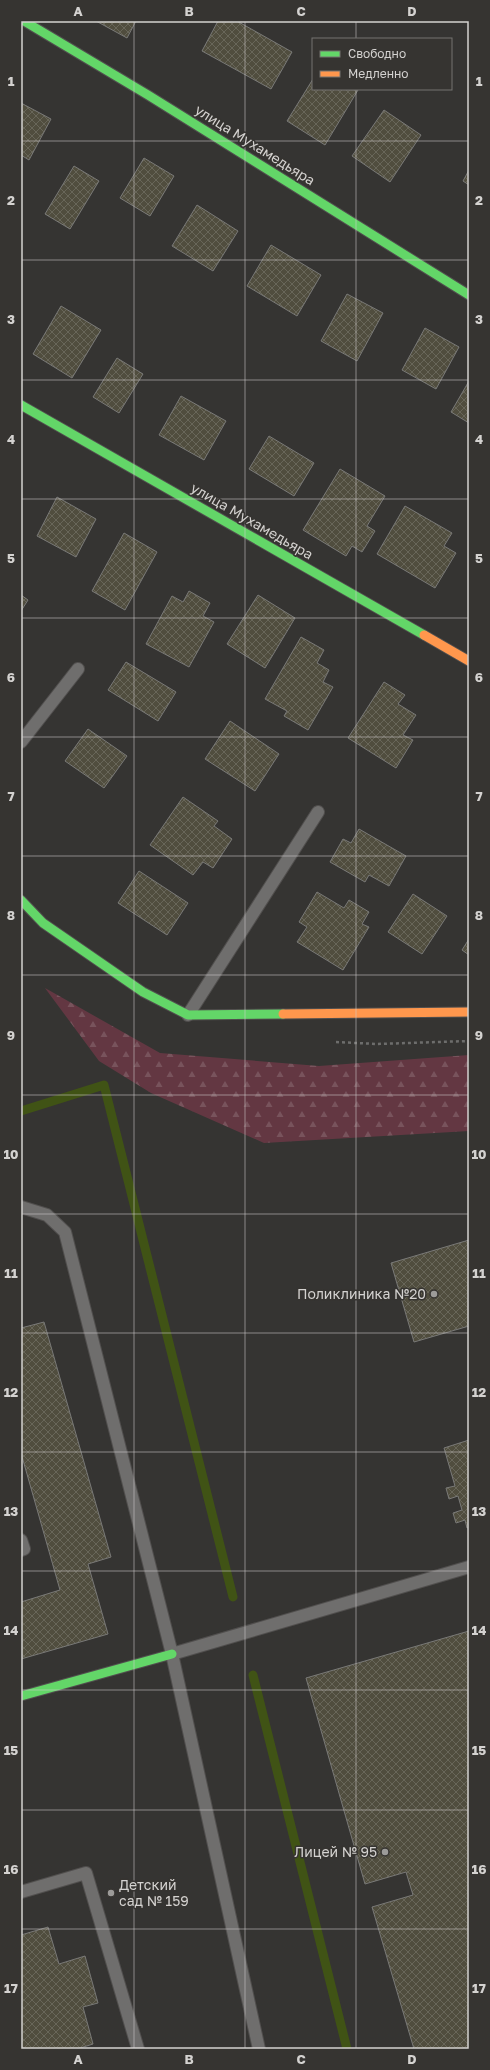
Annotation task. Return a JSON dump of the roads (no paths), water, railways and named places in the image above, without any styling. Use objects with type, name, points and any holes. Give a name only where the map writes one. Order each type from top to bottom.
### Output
[{"type":"street","name":"улица Мухамедьяра","points":[[24,21],[148,95],[469,295]]},
{"type":"street","name":"улица Мухамедьяра","points":[[21,405],[469,661]]},
{"type":"street","points":[[21,900],[43,923],[143,992],[188,1015],[469,1012]]},
{"type":"street","points":[[21,1696],[172,1654]]},
{"type":"lane","points":[[21,742],[78,669]]},
{"type":"lane","points":[[188,1015],[318,812]]},
{"type":"lane","points":[[21,1207],[47,1215],[65,1232],[172,1654],[259,2049]]},
{"type":"lane","points":[[21,1540],[24,1549],[21,1550]]},
{"type":"lane","points":[[172,1654],[469,1567]]},
{"type":"lane","points":[[21,1892],[86,1872],[138,2049]]},
{"type":"waterway","points":[[21,1111],[104,1085],[233,1597]]},
{"type":"waterway","points":[[253,1675],[347,2049]]},
{"type":"place","name":"Поликлиника №20","points":[[434,1294]]},
{"type":"place","name":"Лицей № 95","points":[[385,1852]]},
{"type":"place","name":"Детский сад № 159","points":[[111,1893]]}]
